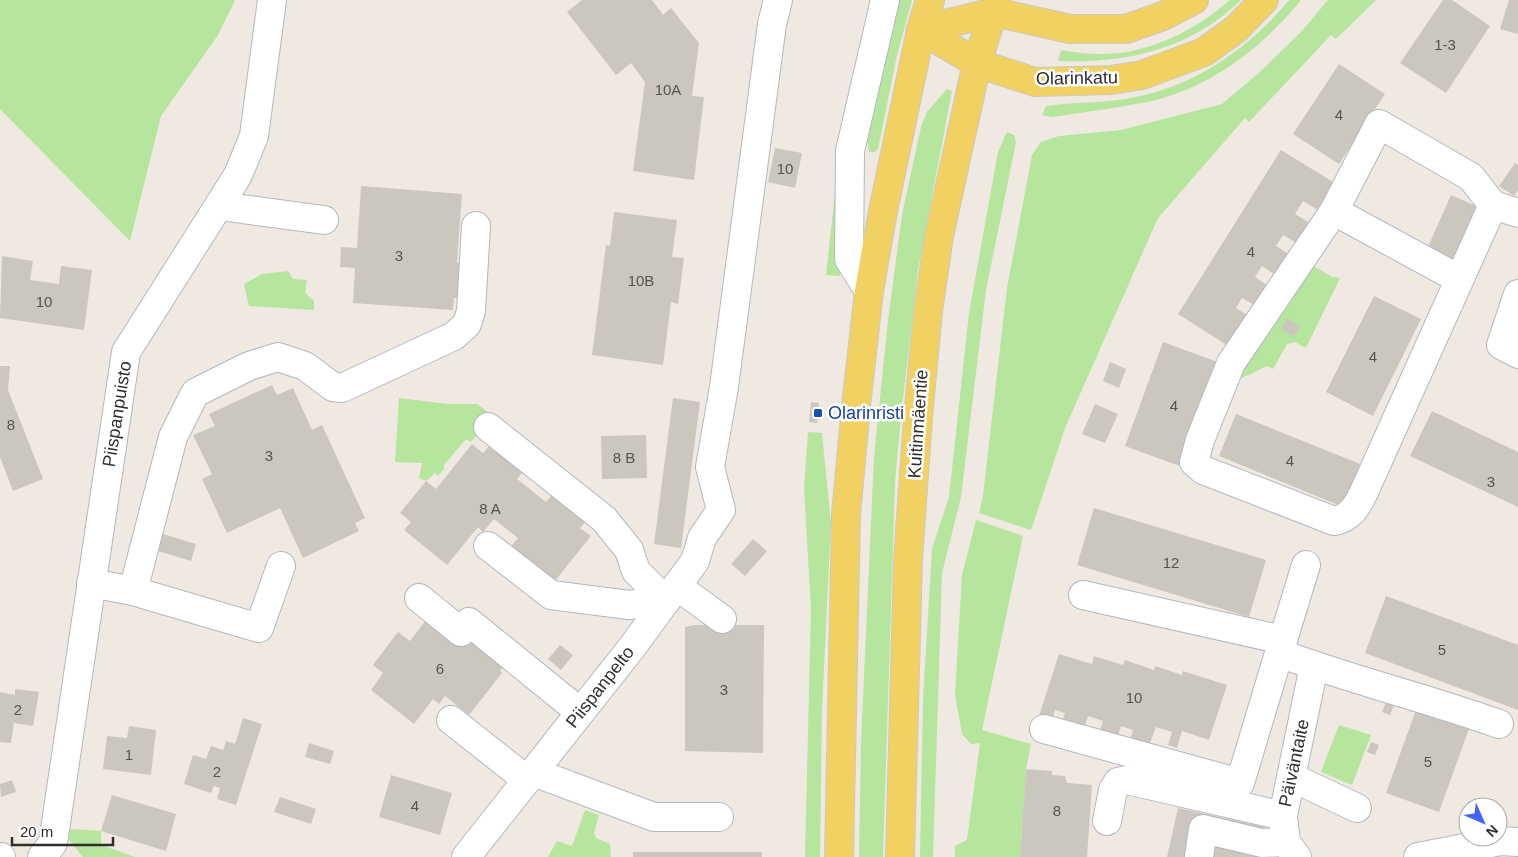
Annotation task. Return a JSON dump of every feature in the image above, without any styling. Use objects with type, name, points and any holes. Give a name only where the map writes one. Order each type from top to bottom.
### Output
[{"type":"main road","points":[[839,857],[846,515],[869,291],[883,211],[921,30],[930,0]]},
{"type":"main road","points":[[921,30],[995,6],[1070,29],[1126,28],[1163,16],[1194,0]]},
{"type":"main road","name":"Olarinkatu","points":[[921,30],[977,63],[1035,82],[1111,80],[1142,75],[1204,52],[1236,29],[1264,0]]},
{"type":"main road","name":"Kuitinmäentie","points":[[900,857],[908,560],[928,311],[939,236],[977,63],[995,6]]},
{"type":"street","name":"Piispanpuisto","points":[[42,857],[53,843],[126,352],[238,175],[254,136],[272,0]]},
{"type":"street","name":"Piispanpelto","points":[[466,857],[672,593],[695,561],[702,538],[721,510],[710,467],[725,378],[772,24],[778,0]]},
{"type":"street","points":[[869,291],[849,259],[850,151],[885,0]]},
{"type":"street","points":[[1379,124],[1471,176],[1506,209],[1459,279],[1363,494],[1355,509],[1345,519],[1334,521],[1203,470],[1194,462],[1200,440],[1231,363],[1334,211],[1379,124]]},
{"type":"street","points":[[220,206],[324,220]]},
{"type":"street","points":[[1334,211],[1459,279]]},
{"type":"street","points":[[133,591],[173,436],[195,393],[248,366],[278,357],[305,366],[333,387],[342,388],[454,336],[467,324],[471,311],[476,226]]},
{"type":"street","points":[[1518,294],[1501,345],[1518,354]]},
{"type":"street","points":[[488,427],[604,519],[629,550],[636,571],[672,593],[722,619]]},
{"type":"street","points":[[488,546],[551,595],[629,605],[672,593]]},
{"type":"street","points":[[1044,729],[1240,783],[1306,565]]},
{"type":"street","points":[[91,583],[133,591],[259,628],[281,566]]},
{"type":"street","points":[[1083,595],[1281,647],[1314,666],[1453,707],[1499,724]]},
{"type":"street","points":[[419,598],[461,632],[469,622],[580,712]]},
{"type":"street","name":"Päiväntaite","points":[[1289,838],[1291,777],[1314,666]]},
{"type":"street","points":[[451,720],[530,776],[654,817],[719,817]]},
{"type":"street","points":[[1291,777],[1357,808]]},
{"type":"street","points":[[1107,821],[1113,790],[1118,782],[1127,780],[1289,838]]},
{"type":"street","points":[[1198,857],[1203,829],[1262,843],[1289,838]]},
{"type":"street","points":[[1418,857],[1501,841],[1518,842]]},
{"type":"green space","points":[[0,0],[235,0],[218,35],[161,116],[130,241],[0,109]]},
{"type":"green space","points":[[897,0],[912,0],[897,55],[878,149],[875,152],[869,152],[867,137]]},
{"type":"green space","points":[[1230,0],[1241,0],[1222,17],[1201,31],[1179,42],[1133,56],[1108,60],[1058,61],[1061,50],[1099,54],[1117,53],[1152,46],[1202,22]]},
{"type":"green space","points":[[1289,0],[1301,0],[1286,18],[1251,50],[1213,77],[1192,87],[1170,96],[1147,102],[1052,117],[1042,115],[1046,106],[1126,99],[1150,94],[1196,76],[1236,51],[1273,18]]},
{"type":"green space","points":[[1328,0],[1376,0],[1336,39],[1331,35],[1249,122],[1245,118],[1158,218],[1065,428],[1031,530],[979,513],[983,496],[1007,288],[1032,155],[1041,142],[1059,136],[1121,130],[1222,104],[1260,72],[1302,31]]},
{"type":"green space","points":[[947,89],[952,91],[918,270],[895,482],[883,857],[859,857],[861,743],[874,457],[888,320],[902,215],[921,127],[927,112]]},
{"type":"green space","points":[[1007,132],[1014,135],[1016,142],[986,290],[961,497],[942,573],[933,857],[920,857],[923,699],[932,549],[949,497],[969,313],[998,152]]},
{"type":"green space","points":[[839,156],[842,249],[840,276],[826,275]]},
{"type":"green space","points":[[1309,263],[1332,277],[1340,278],[1306,348],[1295,342],[1287,344],[1273,369],[1267,366],[1242,378],[1235,375]]},
{"type":"green space","points":[[288,271],[293,279],[307,280],[305,293],[314,301],[314,310],[249,306],[244,284],[262,274]]},
{"type":"green space","points":[[399,398],[448,404],[477,404],[492,415],[471,442],[466,439],[444,465],[444,469],[438,476],[435,473],[426,481],[419,478],[422,463],[395,462]]},
{"type":"green space","points":[[808,432],[822,433],[831,523],[822,709],[820,857],[805,857],[811,608],[804,489]]},
{"type":"green space","points":[[976,520],[1023,536],[982,730],[1031,744],[1026,769],[1020,857],[955,857],[955,846],[967,840],[980,743],[971,744],[962,734],[955,695],[962,575]]},
{"type":"green space","points":[[1339,725],[1371,735],[1352,785],[1321,772]]},
{"type":"green space","points":[[585,810],[599,815],[594,833],[596,838],[610,844],[611,857],[548,857],[557,841],[572,846]]},
{"type":"green space","points":[[70,829],[101,831],[101,845],[135,857],[83,857],[69,840]]},
{"type":"building","points":[[582,0],[652,0],[663,15],[671,8],[699,43],[692,96],[704,97],[694,180],[633,171],[645,82],[631,63],[616,75],[567,12]]},
{"type":"building","points":[[1443,0],[1452,0],[1490,26],[1446,93],[1400,63]]},
{"type":"building","points":[[1509,0],[1518,0],[1518,34],[1500,29]]},
{"type":"building","points":[[1339,64],[1385,94],[1339,164],[1293,134]]},
{"type":"building","points":[[775,148],[802,153],[795,188],[768,182]]},
{"type":"building","points":[[1281,150],[1338,185],[1321,212],[1303,201],[1295,214],[1313,225],[1300,245],[1283,235],[1276,246],[1292,256],[1279,277],[1262,266],[1255,277],[1271,288],[1259,308],[1242,298],[1236,308],[1252,318],[1233,349],[1178,314]]},
{"type":"building","points":[[1515,163],[1518,165],[1518,190],[1514,196],[1499,186]]},
{"type":"building","points":[[361,186],[462,194],[457,263],[469,264],[467,299],[454,298],[453,310],[353,303],[355,268],[340,267],[341,247],[357,248]]},
{"type":"building","points":[[1451,195],[1483,209],[1459,263],[1427,249]]},
{"type":"building","points":[[614,212],[677,220],[672,257],[684,258],[678,304],[671,302],[663,365],[592,355],[606,245],[610,246]]},
{"type":"building","points":[[2,256],[33,261],[30,280],[59,284],[61,266],[92,270],[84,330],[0,318]]},
{"type":"building","points":[[1374,296],[1421,319],[1373,416],[1326,392]]},
{"type":"building","points":[[1287,318],[1300,326],[1294,337],[1281,329]]},
{"type":"building","points":[[1163,342],[1223,364],[1185,468],[1125,446]]},
{"type":"building","points":[[1110,362],[1126,369],[1119,388],[1103,381]]},
{"type":"building","points":[[0,366],[10,366],[8,390],[43,479],[13,491],[0,457]]},
{"type":"building","points":[[272,385],[277,395],[293,388],[312,430],[322,425],[365,518],[355,523],[359,531],[303,558],[280,508],[227,533],[202,479],[212,474],[193,435],[215,426],[209,414]]},
{"type":"building","points":[[673,398],[700,402],[681,548],[654,544]]},
{"type":"building","points":[[811,402],[819,403],[817,423],[809,422]]},
{"type":"building","points":[[1095,404],[1118,414],[1105,443],[1082,434]]},
{"type":"building","points":[[1432,411],[1518,452],[1518,507],[1410,456]]},
{"type":"building","points":[[1236,414],[1360,464],[1343,507],[1219,456]]},
{"type":"building","points":[[646,435],[647,478],[602,479],[601,436]]},
{"type":"building","points":[[493,442],[525,469],[517,479],[546,502],[555,491],[589,518],[580,528],[591,536],[554,582],[510,548],[518,538],[494,519],[483,532],[478,527],[447,565],[404,530],[411,522],[400,513],[426,481],[436,489],[472,444],[483,453]]},
{"type":"building","points":[[1094,508],[1266,560],[1249,617],[1077,565]]},
{"type":"building","points":[[163,534],[196,544],[191,561],[158,551]]},
{"type":"building","points":[[753,539],[767,551],[745,576],[731,564]]},
{"type":"building","points":[[1386,596],[1518,645],[1518,710],[1365,653]]},
{"type":"building","points":[[429,616],[467,646],[475,635],[508,661],[500,671],[502,673],[469,715],[445,696],[439,704],[433,699],[414,724],[371,690],[383,673],[373,665],[398,632],[410,641]]},
{"type":"building","points":[[695,625],[764,625],[763,753],[685,751],[685,627]]},
{"type":"building","points":[[560,645],[573,655],[561,670],[548,659]]},
{"type":"building","points":[[1059,654],[1092,664],[1094,656],[1123,665],[1125,660],[1154,670],[1155,666],[1182,675],[1183,671],[1227,685],[1209,740],[1182,731],[1177,748],[1168,745],[1172,732],[1156,727],[1148,748],[1129,743],[1133,730],[1121,726],[1116,742],[1098,737],[1103,721],[1088,716],[1082,735],[1060,728],[1065,713],[1055,710],[1051,723],[1038,719]]},
{"type":"building","points":[[15,689],[39,692],[33,726],[14,723],[11,743],[0,742],[0,692],[15,695]]},
{"type":"building","points":[[1386,702],[1394,705],[1390,715],[1382,712]]},
{"type":"building","points":[[1416,710],[1469,729],[1439,812],[1386,793]]},
{"type":"building","points":[[243,718],[262,724],[236,805],[217,799],[220,788],[214,786],[211,793],[184,784],[193,755],[206,759],[211,746],[223,750],[226,741],[235,744]]},
{"type":"building","points":[[129,726],[156,730],[151,775],[103,769],[107,736],[127,738]]},
{"type":"building","points":[[1371,742],[1379,745],[1375,755],[1367,752]]},
{"type":"building","points":[[309,743],[334,751],[330,764],[305,757]]},
{"type":"building","points":[[1026,769],[1052,771],[1052,775],[1065,776],[1067,783],[1092,785],[1087,857],[1020,857]]},
{"type":"building","points":[[391,775],[452,793],[440,835],[379,817]]},
{"type":"building","points":[[12,780],[16,792],[1,797],[0,784]]},
{"type":"building","points":[[112,795],[176,814],[166,851],[101,831]]},
{"type":"building","points":[[280,797],[316,809],[311,824],[274,812]]},
{"type":"building","points":[[1178,808],[1265,827],[1258,857],[1167,857]]},
{"type":"building","points":[[633,852],[762,852],[762,857],[633,857]]},
{"type":"place","name":"Olarinristi","points":[[818,413]]}]
